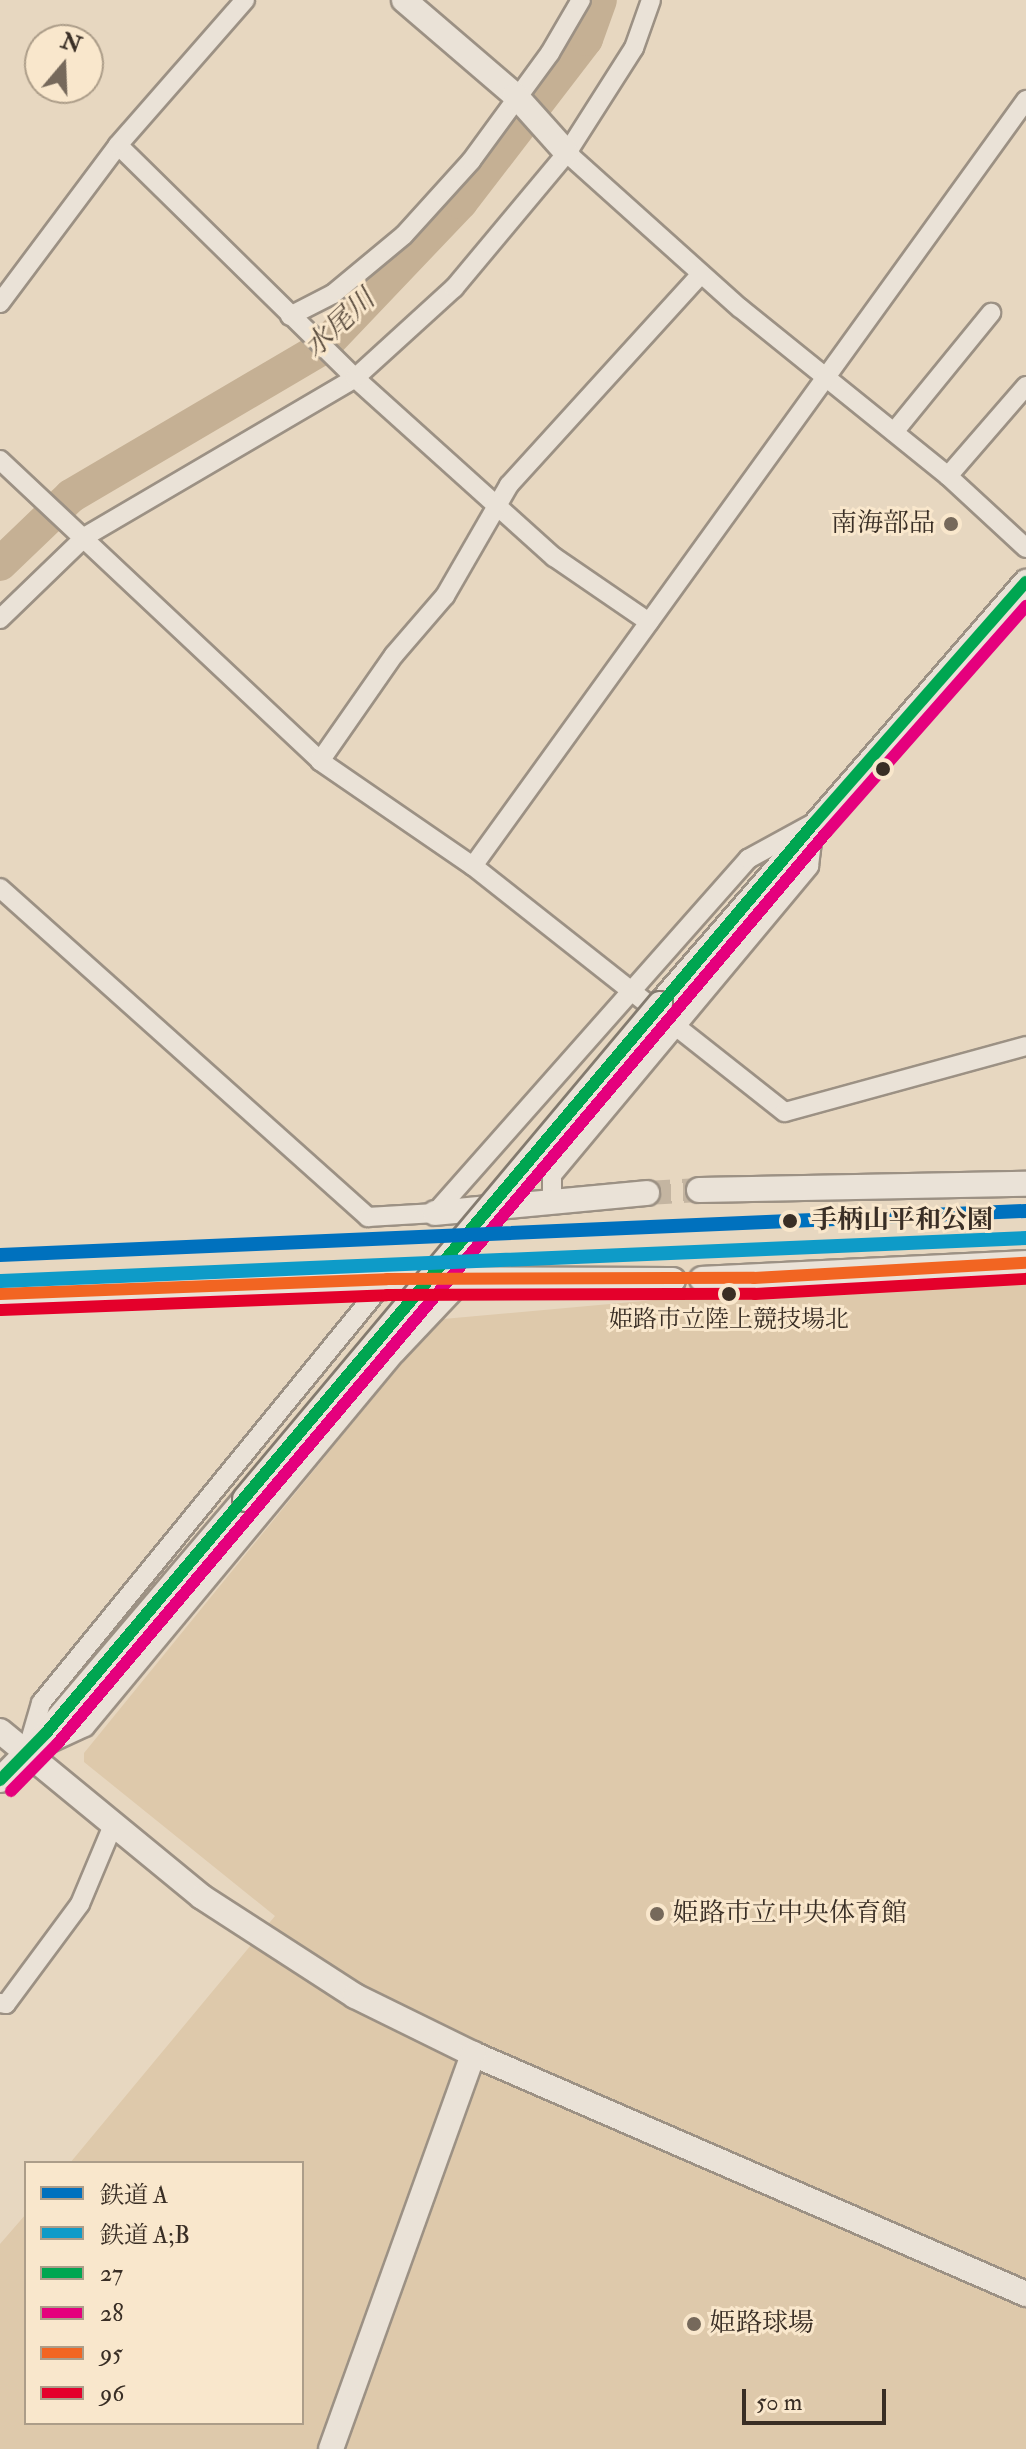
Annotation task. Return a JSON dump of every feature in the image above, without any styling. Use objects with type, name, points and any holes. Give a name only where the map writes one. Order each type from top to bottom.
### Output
[{"type":"street","points":[[0,303],[118,145],[245,0]]},
{"type":"street","points":[[404,0],[515,95],[567,153],[701,274],[948,476],[1026,548]]},
{"type":"street","points":[[290,316],[333,294],[404,235],[471,161],[515,95],[550,53],[581,0]]},
{"type":"street","points":[[0,619],[86,536],[355,378],[454,288],[567,153],[634,48],[651,0]]},
{"type":"street","points":[[473,866],[1026,100]]},
{"type":"street","points":[[118,145],[355,378],[554,557],[649,622]]},
{"type":"street","points":[[320,761],[394,655],[445,596],[496,504],[701,274]]},
{"type":"street","points":[[894,432],[991,313]]},
{"type":"street","points":[[948,476],[1026,386]]},
{"type":"street","points":[[0,460],[86,536],[320,761],[473,866],[785,1112],[1026,1046]]},
{"type":"street","points":[[0,1780],[26,1754],[245,1499],[814,823],[1026,582]]},
{"type":"street","points":[[435,1213],[748,859],[814,823]]},
{"type":"street","points":[[552,1201],[552,1175],[809,866],[814,823]]},
{"type":"street","points":[[0,888],[368,1217],[647,1193]]},
{"type":"street","points":[[699,1190],[1026,1184]]},
{"type":"street","points":[[702,1279],[1026,1263]]},
{"type":"street","points":[[26,1754],[41,1703],[387,1279]]},
{"type":"street","points":[[0,1294],[387,1279],[673,1280]]},
{"type":"street","points":[[26,1754],[85,1727],[396,1353],[466,1279]]},
{"type":"street","points":[[0,1731],[202,1897],[294,1961],[473,2054],[1026,2294]]},
{"type":"street","points":[[0,2003],[6,2004],[80,1904],[113,1825]]},
{"type":"street","points":[[331,2449],[473,2054]]},
{"type":"shaded area","name":"手柄山平和公園","points":[[1026,1277],[1026,2449],[0,2449],[0,2244],[24,2216],[24,2425],[304,2425],[304,2161],[72,2161],[275,1916],[84,1762],[84,1753],[429,1329],[443,1319],[764,1290]]},
{"type":"waterway","name":"水尾川","points":[[0,564],[71,496],[321,349],[461,202],[586,39],[600,0]]},
{"type":"tunnel","points":[[647,1193],[699,1190]]},
{"type":"rail line","name":"A","points":[[0,1255],[1026,1211]]},
{"type":"rail line","name":"A;B","points":[[1,1281],[1026,1238]]},
{"type":"transit line","name":"27","points":[[0,1780],[46,1733],[814,823],[1026,582]]},
{"type":"transit line","name":"28","points":[[11,1791],[58,1743],[826,833],[1026,606]]},
{"type":"transit line","name":"95","points":[[0,1294],[387,1279],[754,1278],[1026,1263]]},
{"type":"transit line","name":"96","points":[[1,1310],[387,1295],[755,1294],[1026,1279]]},
{"type":"place","name":"南海部品","points":[[951,524]]},
{"type":"place","name":"手柄山平和公園","points":[[790,1221]]},
{"type":"place","name":"姫路市立陸上競技場北","points":[[729,1294]]},
{"type":"place","name":"姫路市立中央体育館","points":[[657,1914]]},
{"type":"place","name":"姫路球場","points":[[694,2324]]}]
